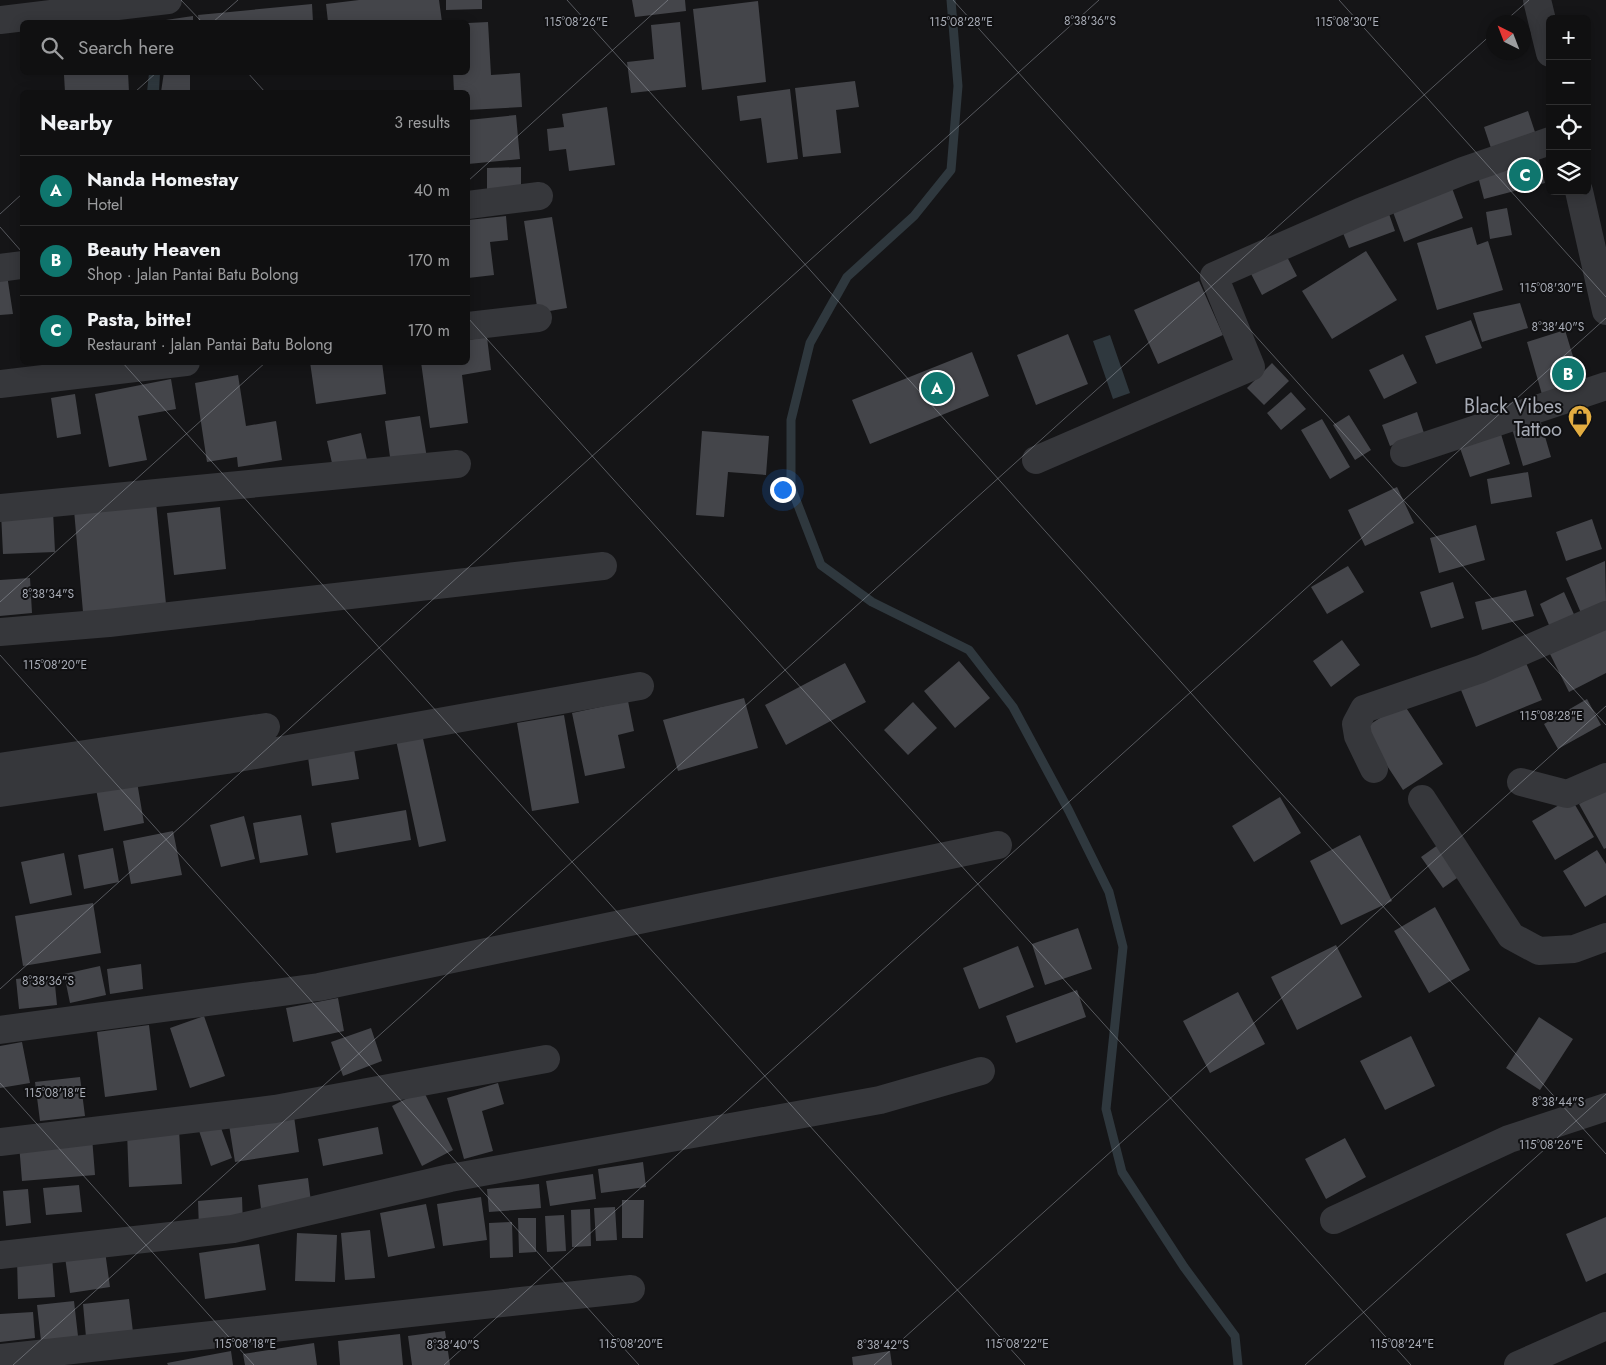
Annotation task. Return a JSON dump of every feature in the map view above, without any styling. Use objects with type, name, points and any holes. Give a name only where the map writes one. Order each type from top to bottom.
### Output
[{"type":"street","points":[[0,20],[168,0]]},
{"type":"street","points":[[1537,0],[1546,37]]},
{"type":"street","points":[[1036,460],[1251,367],[1214,276],[1360,212],[1464,171],[1546,142]]},
{"type":"street","points":[[1580,195],[1606,311]]},
{"type":"street","points":[[470,205],[539,196]]},
{"type":"street","points":[[0,268],[20,265]]},
{"type":"street","points":[[470,326],[538,318]]},
{"type":"street","points":[[0,384],[161,365]]},
{"type":"street","points":[[1404,453],[1606,386]]},
{"type":"street","points":[[0,508],[457,464]]},
{"type":"street","points":[[0,632],[36,631],[604,566]]},
{"type":"street","points":[[1374,769],[1358,736],[1356,724],[1364,709],[1481,669],[1606,616]]},
{"type":"street","points":[[0,793],[227,760],[640,686]]},
{"type":"street","points":[[0,767],[266,727]]},
{"type":"street","points":[[1521,782],[1567,794],[1606,777]]},
{"type":"street","points":[[1422,799],[1511,936],[1539,951],[1574,949],[1606,937]]},
{"type":"street","points":[[0,1030],[320,988],[998,845]]},
{"type":"street","points":[[0,1142],[275,1109],[546,1058]]},
{"type":"street","points":[[0,1255],[233,1229],[450,1178],[880,1100],[981,1071]]},
{"type":"street","points":[[1334,1220],[1509,1139],[1606,1107]]},
{"type":"street","points":[[0,1358],[631,1289]]},
{"type":"street","points":[[1518,1365],[1606,1326]]},
{"type":"shaded area","points":[[149,75],[160,75],[159,90],[147,90]]},
{"type":"shaded area","points":[[1110,335],[1130,393],[1113,399],[1093,341]]},
{"type":"building","points":[[359,0],[439,0],[442,20],[328,20],[326,4]]},
{"type":"building","points":[[446,0],[482,0],[482,9],[446,10]]},
{"type":"building","points":[[632,0],[685,0],[686,11],[635,17]]},
{"type":"building","points":[[758,1],[766,82],[702,90],[693,9]]},
{"type":"building","points":[[312,4],[313,20],[199,20],[198,15]]},
{"type":"building","points":[[193,16],[193,20],[166,20]]},
{"type":"building","points":[[488,22],[491,75],[520,73],[522,107],[470,110],[470,90],[454,90],[453,75],[470,75],[470,23]]},
{"type":"building","points":[[680,22],[686,87],[631,93],[627,62],[654,59],[651,25]]},
{"type":"building","points":[[64,75],[128,75],[129,90],[65,90]]},
{"type":"building","points":[[164,75],[190,75],[190,90],[161,90]]},
{"type":"building","points":[[855,81],[859,107],[836,110],[841,153],[803,157],[795,88]]},
{"type":"building","points":[[790,89],[798,159],[767,163],[761,118],[740,121],[737,96]]},
{"type":"building","points":[[607,107],[615,165],[569,171],[566,149],[549,151],[547,129],[564,127],[562,114]]},
{"type":"building","points":[[1528,111],[1535,132],[1491,148],[1484,127]]},
{"type":"building","points":[[516,115],[520,159],[470,164],[470,120]]},
{"type":"building","points":[[1537,153],[1545,183],[1484,199],[1476,169]]},
{"type":"building","points":[[521,167],[521,198],[487,199],[487,168]]},
{"type":"building","points":[[1452,188],[1463,218],[1404,242],[1393,212]]},
{"type":"building","points":[[1507,208],[1512,235],[1490,239],[1486,212]]},
{"type":"building","points":[[1388,211],[1395,231],[1349,248],[1341,228]]},
{"type":"building","points":[[506,216],[508,240],[490,242],[494,275],[470,278],[470,220]]},
{"type":"building","points":[[552,217],[567,308],[538,313],[524,221]]},
{"type":"building","points":[[1472,227],[1477,245],[1488,241],[1503,290],[1437,310],[1417,243]]},
{"type":"building","points":[[1284,251],[1297,276],[1262,295],[1249,270]]},
{"type":"building","points":[[1366,251],[1397,300],[1332,339],[1302,291]]},
{"type":"building","points":[[7,275],[13,314],[0,315],[0,276]]},
{"type":"building","points":[[1199,281],[1223,335],[1158,364],[1134,310]]},
{"type":"building","points":[[1520,303],[1528,328],[1482,342],[1473,313]]},
{"type":"building","points":[[1471,320],[1482,348],[1436,364],[1425,336]]},
{"type":"building","points":[[1565,330],[1582,386],[1543,398],[1527,342]]},
{"type":"building","points":[[1068,334],[1088,384],[1036,405],[1017,355]]},
{"type":"building","points":[[487,337],[491,370],[462,375],[468,423],[430,428],[421,365],[470,365],[470,340]]},
{"type":"building","points":[[972,352],[989,396],[870,444],[852,400]]},
{"type":"building","points":[[1403,354],[1417,383],[1384,399],[1369,370]]},
{"type":"building","points":[[1272,363],[1289,381],[1264,405],[1247,388]]},
{"type":"building","points":[[310,365],[382,365],[386,394],[316,404]]},
{"type":"building","points":[[238,375],[246,426],[276,421],[282,460],[238,467],[237,457],[207,462],[195,383]]},
{"type":"building","points":[[171,379],[176,409],[138,416],[147,460],[109,467],[95,394]]},
{"type":"building","points":[[1291,392],[1306,409],[1281,430],[1267,413]]},
{"type":"building","points":[[75,394],[81,434],[57,438],[51,398]]},
{"type":"building","points":[[1417,412],[1424,433],[1390,446],[1382,425]]},
{"type":"building","points":[[1349,415],[1371,450],[1355,460],[1333,425]]},
{"type":"building","points":[[420,416],[427,458],[391,464],[385,421]]},
{"type":"building","points":[[1539,416],[1551,457],[1523,466],[1511,425]]},
{"type":"building","points":[[1322,419],[1350,467],[1330,479],[1301,430]]},
{"type":"building","points":[[702,431],[769,436],[766,475],[728,472],[724,517],[696,515]]},
{"type":"building","points":[[361,433],[368,464],[334,472],[327,441]]},
{"type":"building","points":[[1501,434],[1510,464],[1470,477],[1460,448]]},
{"type":"building","points":[[1528,472],[1532,497],[1491,504],[1487,479]]},
{"type":"building","points":[[1397,487],[1414,523],[1365,546],[1348,510]]},
{"type":"building","points":[[156,502],[166,604],[83,612],[74,510]]},
{"type":"building","points":[[220,507],[226,569],[174,575],[167,513]]},
{"type":"building","points":[[53,511],[55,552],[3,554],[1,513]]},
{"type":"building","points":[[1592,519],[1602,549],[1566,561],[1556,532]]},
{"type":"building","points":[[1476,525],[1485,560],[1439,573],[1430,538]]},
{"type":"building","points":[[1605,561],[1606,603],[1581,613],[1566,578]]},
{"type":"building","points":[[1348,566],[1364,592],[1327,614],[1311,587]]},
{"type":"building","points":[[30,578],[32,613],[0,616],[0,580]]},
{"type":"building","points":[[1453,582],[1464,618],[1431,628],[1420,592]]},
{"type":"building","points":[[1526,590],[1534,616],[1482,630],[1475,602]]},
{"type":"building","points":[[1564,592],[1577,621],[1552,632],[1540,604]]},
{"type":"building","points":[[1606,627],[1606,673],[1569,692],[1550,654]]},
{"type":"building","points":[[1342,640],[1360,665],[1331,687],[1313,661]]},
{"type":"building","points":[[959,661],[990,698],[955,728],[924,691]]},
{"type":"building","points":[[845,663],[866,702],[786,745],[765,705]]},
{"type":"building","points":[[1526,663],[1542,700],[1476,727],[1461,690]]},
{"type":"building","points":[[744,698],[758,748],[678,771],[663,720]]},
{"type":"building","points":[[1587,699],[1601,725],[1558,749],[1544,724]]},
{"type":"building","points":[[628,701],[634,731],[618,735],[625,768],[585,776],[572,713]]},
{"type":"building","points":[[913,702],[937,728],[908,755],[884,730]]},
{"type":"building","points":[[1403,703],[1443,764],[1403,790],[1363,729]]},
{"type":"building","points":[[564,715],[579,803],[532,811],[517,723]]},
{"type":"building","points":[[422,734],[446,841],[419,847],[396,740]]},
{"type":"building","points":[[353,743],[359,779],[312,786],[307,750]]},
{"type":"building","points":[[136,776],[144,823],[104,831],[95,784]]},
{"type":"building","points":[[1606,788],[1606,848],[1604,849],[1579,804]]},
{"type":"building","points":[[1280,797],[1301,833],[1254,862],[1232,826]]},
{"type":"building","points":[[1571,798],[1594,837],[1555,860],[1532,821]]},
{"type":"building","points":[[406,810],[411,840],[336,853],[331,823]]},
{"type":"building","points":[[301,815],[308,855],[260,863],[253,823]]},
{"type":"building","points":[[244,816],[255,859],[221,867],[210,825]]},
{"type":"building","points":[[173,831],[182,875],[131,884],[123,841]]},
{"type":"building","points":[[1360,835],[1392,901],[1341,925],[1310,861]]},
{"type":"building","points":[[1442,842],[1464,873],[1443,888],[1421,857]]},
{"type":"building","points":[[113,848],[119,882],[84,889],[78,855]]},
{"type":"building","points":[[1597,850],[1606,864],[1606,895],[1585,907],[1563,871]]},
{"type":"building","points":[[64,853],[72,895],[30,904],[21,862]]},
{"type":"building","points":[[93,903],[101,953],[23,966],[15,916]]},
{"type":"building","points":[[1435,907],[1470,970],[1429,993],[1394,931]]},
{"type":"building","points":[[1078,928],[1092,969],[1045,985],[1032,944]]},
{"type":"building","points":[[1336,945],[1362,997],[1297,1030],[1271,977]]},
{"type":"building","points":[[1018,946],[1034,987],[979,1009],[963,968]]},
{"type":"building","points":[[141,964],[143,989],[110,994],[107,969]]},
{"type":"building","points":[[100,966],[106,995],[70,1003],[64,974]]},
{"type":"building","points":[[54,975],[57,1005],[19,1009],[16,979]]},
{"type":"building","points":[[1077,990],[1086,1017],[1016,1043],[1006,1016]]},
{"type":"building","points":[[1238,992],[1265,1044],[1210,1073],[1183,1021]]},
{"type":"building","points":[[338,998],[344,1031],[293,1042],[286,1008]]},
{"type":"building","points":[[204,1016],[225,1076],[190,1088],[170,1028]]},
{"type":"building","points":[[1539,1017],[1573,1039],[1540,1090],[1506,1068]]},
{"type":"building","points":[[149,1025],[157,1090],[105,1097],[97,1032]]},
{"type":"building","points":[[371,1028],[382,1061],[343,1076],[331,1042]]},
{"type":"building","points":[[1411,1036],[1435,1086],[1385,1110],[1360,1061]]},
{"type":"building","points":[[22,1042],[30,1083],[0,1088],[0,1046]]},
{"type":"building","points":[[80,1077],[85,1116],[40,1121],[35,1082]]},
{"type":"building","points":[[498,1083],[504,1104],[482,1111],[493,1151],[464,1159],[447,1098]]},
{"type":"building","points":[[423,1090],[453,1150],[422,1166],[392,1106]]},
{"type":"building","points":[[293,1109],[299,1152],[235,1162],[228,1119]]},
{"type":"building","points":[[217,1117],[232,1158],[211,1166],[197,1125]]},
{"type":"building","points":[[378,1127],[383,1154],[323,1166],[318,1139]]},
{"type":"building","points":[[179,1129],[182,1184],[129,1187],[127,1131]]},
{"type":"building","points":[[92,1137],[95,1175],[22,1181],[19,1144]]},
{"type":"building","points":[[1345,1138],[1366,1177],[1326,1199],[1305,1159]]},
{"type":"building","points":[[643,1162],[646,1187],[601,1193],[598,1169]]},
{"type":"building","points":[[593,1174],[596,1199],[550,1206],[546,1181]]},
{"type":"building","points":[[308,1178],[312,1210],[262,1217],[258,1185]]},
{"type":"building","points":[[539,1184],[541,1208],[489,1212],[487,1189]]},
{"type":"building","points":[[79,1185],[82,1212],[46,1215],[43,1188]]},
{"type":"building","points":[[28,1189],[31,1223],[6,1226],[3,1191]]},
{"type":"building","points":[[242,1197],[243,1226],[199,1229],[198,1201]]},
{"type":"building","points":[[481,1197],[487,1240],[443,1246],[437,1204]]},
{"type":"building","points":[[622,1200],[644,1200],[643,1238],[622,1238]]},
{"type":"building","points":[[426,1204],[435,1248],[388,1257],[380,1213]]},
{"type":"building","points":[[615,1207],[617,1240],[596,1241],[594,1208]]},
{"type":"building","points":[[590,1209],[591,1246],[572,1247],[571,1210]]},
{"type":"building","points":[[564,1215],[566,1251],[547,1252],[545,1216]]},
{"type":"building","points":[[1606,1217],[1606,1273],[1586,1282],[1566,1234]]},
{"type":"building","points":[[518,1218],[536,1218],[536,1252],[519,1253]]},
{"type":"building","points":[[512,1222],[513,1257],[490,1258],[489,1223]]},
{"type":"building","points":[[370,1230],[375,1278],[345,1280],[341,1233]]},
{"type":"building","points":[[297,1233],[337,1235],[335,1282],[295,1281]]},
{"type":"building","points":[[259,1244],[266,1290],[205,1299],[199,1253]]},
{"type":"building","points":[[105,1251],[110,1287],[70,1293],[65,1257]]},
{"type":"building","points":[[52,1256],[55,1297],[18,1299],[17,1258]]},
{"type":"building","points":[[129,1299],[133,1332],[86,1337],[83,1304]]},
{"type":"building","points":[[74,1301],[78,1336],[41,1341],[37,1305]]},
{"type":"building","points":[[33,1312],[35,1338],[0,1342],[0,1314]]},
{"type":"building","points":[[445,1331],[450,1365],[412,1365],[408,1336]]},
{"type":"building","points":[[400,1334],[403,1365],[340,1365],[338,1341]]},
{"type":"building","points":[[314,1343],[317,1365],[245,1365],[243,1354]]},
{"type":"building","points":[[231,1351],[233,1365],[168,1365],[167,1363]]},
{"type":"building","points":[[890,1351],[892,1365],[853,1365],[852,1357]]},
{"type":"waterway","points":[[951,0],[958,86],[951,170],[914,216],[847,277],[810,343],[791,420],[791,487],[821,565],[872,602],[969,650],[1013,707],[1069,811],[1109,892],[1123,947],[1106,1109],[1122,1172],[1184,1267],[1235,1336],[1238,1365]]},
{"type":"place","name":"Pasta, bitte!","points":[[1525,175]]},
{"type":"place","name":"Beauty Heaven","points":[[1568,374]]},
{"type":"place","name":"Nanda Homestay","points":[[937,388]]},
{"type":"place","name":"Black Vibes Tattoo","points":[[1580,438]]}]
